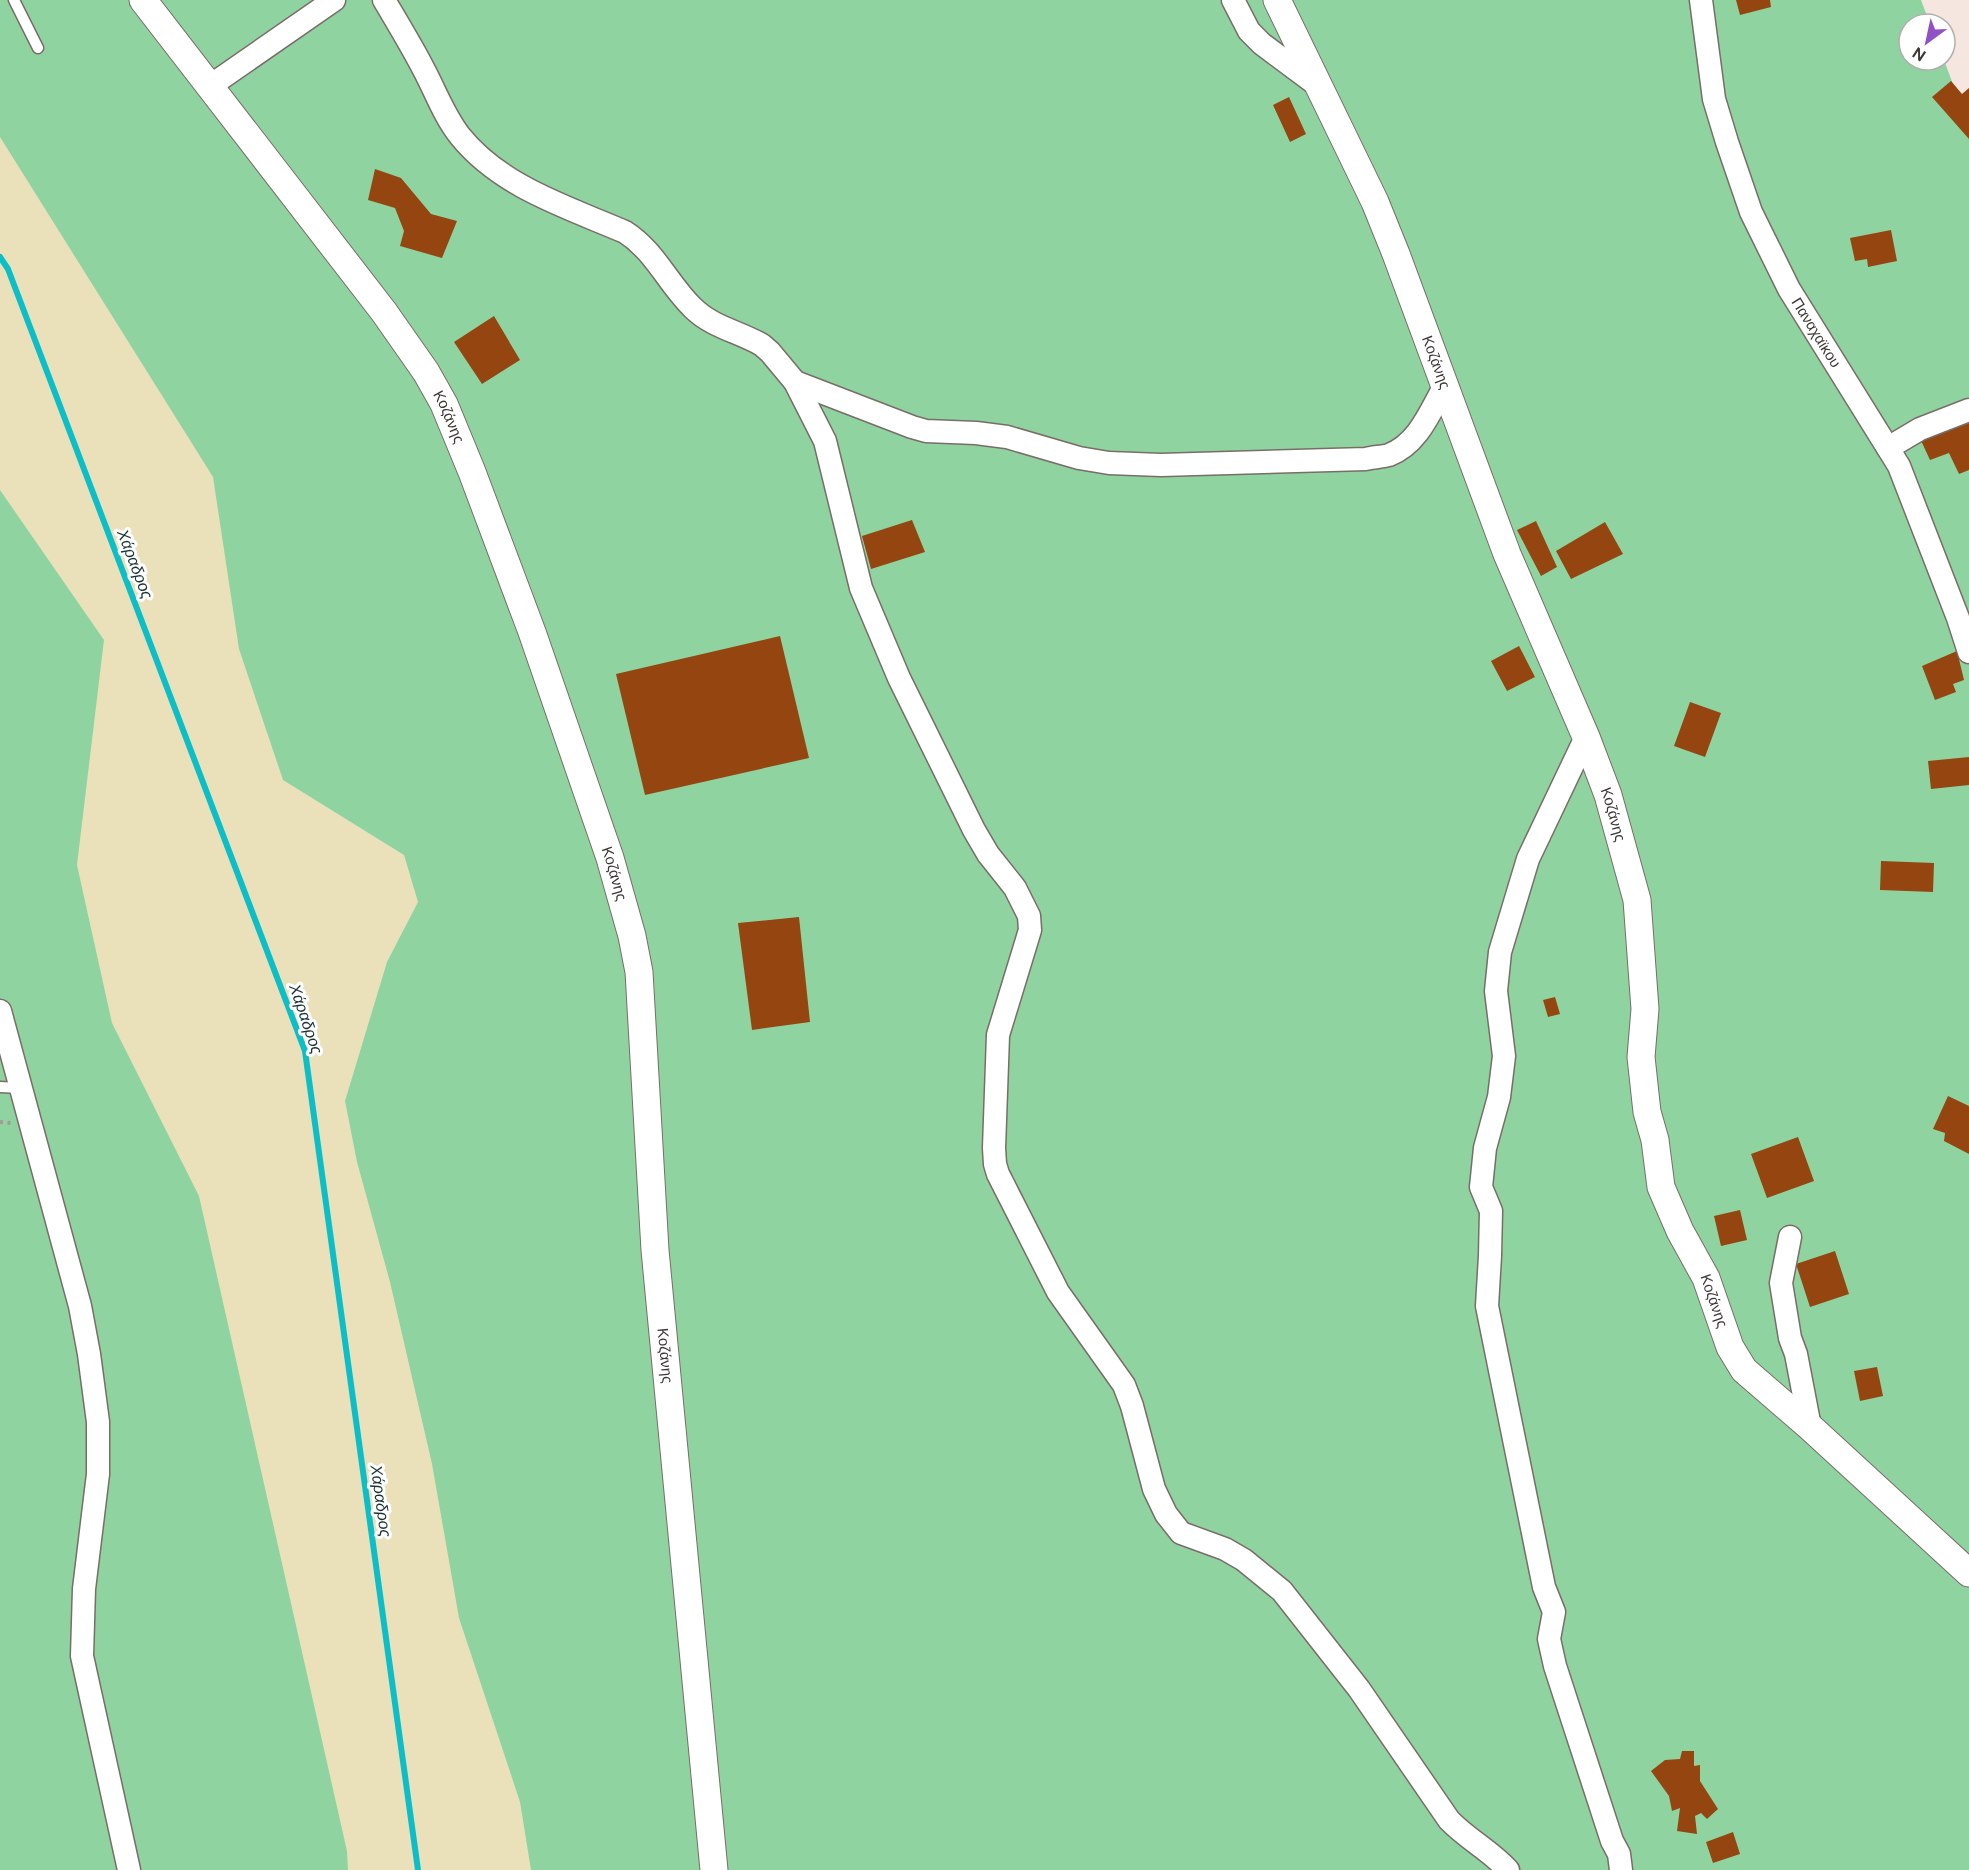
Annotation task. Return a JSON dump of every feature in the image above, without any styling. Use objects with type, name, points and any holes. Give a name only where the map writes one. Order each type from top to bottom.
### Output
[{"type":"street","name":"Κοζάνης","points":[[143,0],[384,312],[426,372],[444,404],[532,632],[610,858],[632,936],[639,972],[655,1250],[714,1870]]},
{"type":"street","points":[[210,86],[334,0]]},
{"type":"street","points":[[384,0],[422,66],[450,123],[466,143],[498,171],[528,191],[636,239],[696,311],[712,322],[762,345],[795,382],[825,441],[854,565],[874,622],[974,830],[988,854],[1015,888],[1029,916],[1030,930],[998,1035],[994,1148],[998,1174],[1058,1292],[1124,1385],[1132,1406],[1154,1489],[1173,1525],[1181,1533],[1225,1549],[1244,1560],[1282,1591],[1359,1689],[1449,1820],[1461,1834],[1509,1870]]},
{"type":"street","points":[[1233,0],[1249,31],[1262,45],[1317,85]]},
{"type":"street","name":"Κοζάνης","points":[[1276,0],[1375,202],[1507,554],[1586,737],[1608,795],[1636,900],[1645,1009],[1641,1057],[1647,1112],[1655,1140],[1661,1186],[1680,1231],[1706,1278],[1730,1347],[1744,1370],[1810,1427],[1969,1573]]},
{"type":"street","name":"Παναχαϊκου","points":[[1701,0],[1714,99],[1752,212],[1790,289],[1888,448],[1964,618],[1969,652]]},
{"type":"street","points":[[795,382],[890,420],[926,431],[1007,437],[1079,458],[1109,463],[1161,465],[1366,459],[1389,454],[1409,442],[1419,432],[1444,387]]},
{"type":"street","points":[[1888,448],[1920,429],[1969,410]]},
{"type":"street","points":[[1586,737],[1528,859],[1500,952],[1496,990],[1504,1056],[1499,1097],[1485,1148],[1481,1187],[1491,1211],[1487,1306],[1544,1587],[1554,1612],[1549,1639],[1555,1666],[1589,1772],[1619,1854],[1621,1870]]},
{"type":"street","points":[[0,1011],[10,1087],[80,1306],[90,1354],[98,1422],[98,1474],[84,1589],[82,1656],[129,1870]]},
{"type":"street","points":[[1790,1238],[1781,1283],[1790,1338],[1796,1354],[1810,1427]]},
{"type":"lane","points":[[14,0],[38,48]]},
{"type":"green space","points":[[0,0],[1921,0],[1926,12],[1897,12],[1897,72],[1948,72],[1969,127],[1969,1870],[0,1870]]},
{"type":"sand","points":[[0,137],[213,477],[239,649],[283,780],[404,855],[418,902],[387,962],[345,1101],[357,1162],[390,1282],[432,1464],[459,1618],[520,1802],[531,1870],[348,1870],[347,1851],[199,1196],[112,1023],[77,865],[104,640],[0,490]]},
{"type":"building","points":[[1736,0],[1770,0],[1771,7],[1740,15]]},
{"type":"building","points":[[1951,81],[1962,94],[1969,88],[1969,139],[1932,97]]},
{"type":"building","points":[[1289,97],[1306,134],[1290,142],[1273,105]]},
{"type":"building","points":[[375,169],[401,178],[431,214],[457,221],[442,258],[400,246],[404,231],[395,208],[368,200]]},
{"type":"building","points":[[1891,230],[1897,261],[1868,267],[1867,259],[1855,261],[1850,238]]},
{"type":"building","points":[[494,316],[520,360],[482,384],[454,342]]},
{"type":"building","points":[[1969,416],[1969,470],[1959,474],[1949,453],[1930,460],[1918,434]]},
{"type":"building","points":[[912,520],[925,552],[871,569],[862,536]]},
{"type":"building","points":[[1536,521],[1557,567],[1541,576],[1517,530]]},
{"type":"building","points":[[1605,522],[1623,554],[1571,579],[1556,551]]},
{"type":"building","points":[[780,636],[809,758],[645,795],[616,674]]},
{"type":"building","points":[[1519,646],[1535,677],[1507,691],[1491,661]]},
{"type":"building","points":[[1957,651],[1964,680],[1953,684],[1956,692],[1935,700],[1922,666]]},
{"type":"building","points":[[1690,702],[1721,713],[1705,757],[1674,746]]},
{"type":"building","points":[[1969,757],[1969,785],[1931,789],[1928,761]]},
{"type":"building","points":[[1881,861],[1934,863],[1933,892],[1880,890]]},
{"type":"building","points":[[799,917],[810,1022],[752,1030],[738,923]]},
{"type":"building","points":[[1555,997],[1560,1014],[1548,1017],[1543,1000]]},
{"type":"building","points":[[1948,1096],[1969,1106],[1969,1154],[1944,1141],[1945,1133],[1933,1129]]},
{"type":"building","points":[[1798,1137],[1814,1181],[1767,1198],[1751,1154]]},
{"type":"building","points":[[1740,1210],[1747,1240],[1721,1246],[1714,1216]]},
{"type":"building","points":[[1835,1251],[1849,1294],[1810,1307],[1796,1264]]},
{"type":"building","points":[[1877,1367],[1883,1396],[1860,1401],[1854,1371]]},
{"type":"building","points":[[1682,1751],[1694,1751],[1694,1766],[1700,1765],[1700,1781],[1718,1809],[1707,1819],[1701,1813],[1695,1816],[1697,1834],[1677,1831],[1680,1808],[1672,1811],[1669,1796],[1651,1771],[1665,1760],[1680,1759]]},
{"type":"building","points":[[1733,1832],[1740,1854],[1713,1863],[1706,1842]]},
{"type":"waterway","name":"Χάραδρος","points":[[0,257],[8,269],[305,1051],[418,1870]]}]
